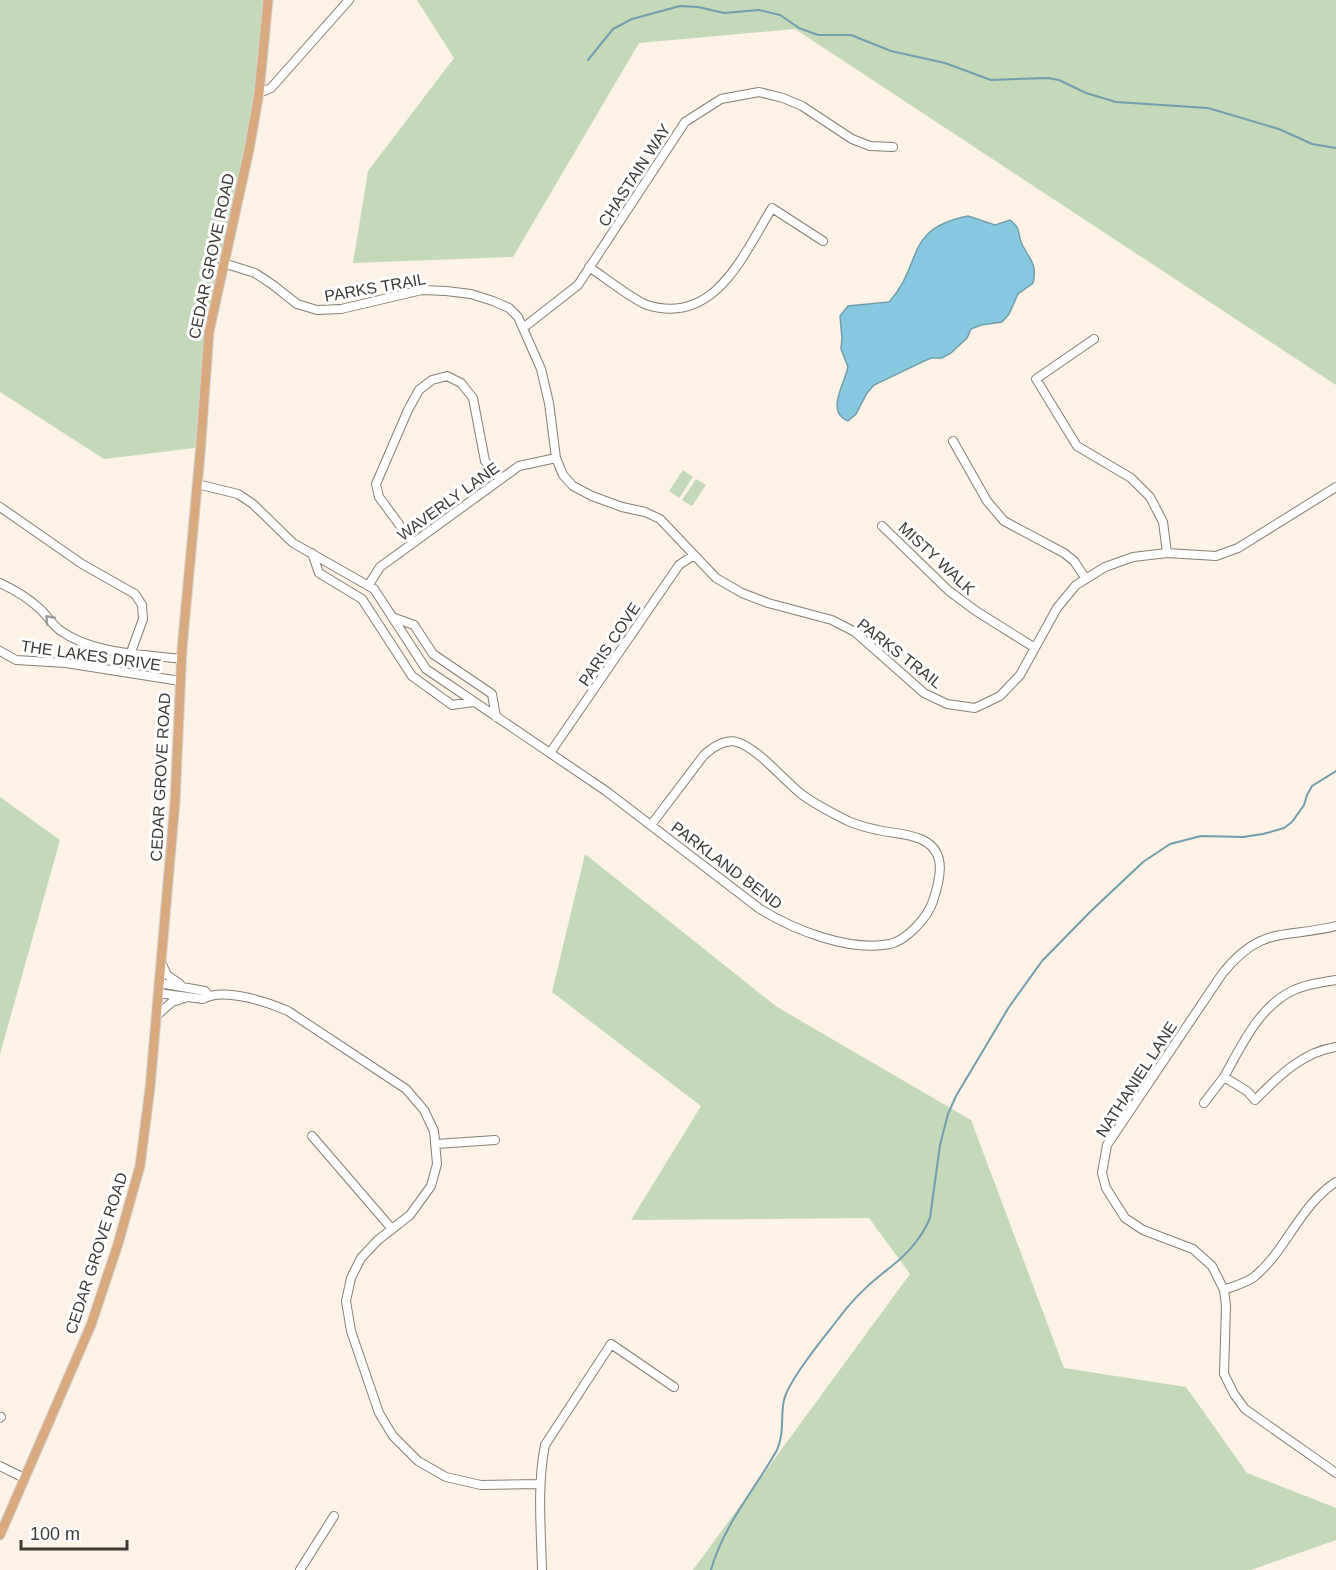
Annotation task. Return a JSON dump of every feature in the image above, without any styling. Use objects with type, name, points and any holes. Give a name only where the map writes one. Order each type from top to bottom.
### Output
[{"type":"main road","name":"CEDAR GROVE ROAD","points":[[0,1535],[91,1325],[118,1244],[140,1166],[150,1088],[175,802],[180,681],[209,332],[249,150],[259,93],[268,0]]},
{"type":"street","points":[[259,93],[271,88],[349,0]]},
{"type":"street","name":"CHASTAIN WAY","points":[[523,328],[578,285],[685,122],[720,99],[759,93],[783,98],[802,106],[852,139],[870,146],[893,147]]},
{"type":"street","points":[[589,267],[645,304],[670,309],[695,306],[715,292],[728,279],[772,208],[823,241]]},
{"type":"street","name":"PARKS TRAIL","points":[[223,263],[255,273],[297,304],[317,310],[341,309],[422,290],[471,294],[509,308],[518,317],[541,369],[549,404],[556,458],[563,475],[573,486],[592,496],[622,507],[645,512],[660,519],[716,578],[742,593],[768,603],[832,620],[855,632],[924,693],[947,704],[975,708],[1000,696],[1020,675],[1057,608],[1076,585],[1105,567],[1133,557],[1167,553],[1216,556],[1238,548],[1336,487]]},
{"type":"street","points":[[1094,339],[1036,380],[1077,446],[1131,478],[1150,497],[1163,522],[1167,553]]},
{"type":"street","points":[[413,543],[379,497],[376,484],[408,410],[419,390],[432,380],[447,376],[461,383],[473,398],[485,461],[500,480]]},
{"type":"street","points":[[953,441],[987,501],[1004,521],[1064,553],[1074,561],[1086,579]]},
{"type":"street","name":"WAVERLY LANE","points":[[368,586],[380,567],[519,466],[556,458]]},
{"type":"street","name":"PARKLAND BEND","points":[[197,484],[238,494],[253,504],[293,543],[374,589],[426,669],[606,790],[651,825],[760,909],[806,933],[859,944],[891,944],[912,931],[930,912],[937,887],[939,860],[930,845],[916,836],[877,830],[840,816],[801,794],[748,747],[735,741],[712,747],[704,754],[651,825]]},
{"type":"street","name":"THE LAKES DRIVE","points":[[0,507],[82,564],[135,594],[142,605],[142,619],[130,652]]},
{"type":"street","name":"MISTY WALK","points":[[882,526],[950,591],[976,611],[1035,648]]},
{"type":"street","name":"PARKLAND BEND","points":[[312,553],[319,573],[362,599],[412,676],[452,705],[473,702]]},
{"type":"street","name":"PARIS COVE","points":[[550,753],[679,565],[694,555]]},
{"type":"street","name":"THE LAKES DRIVE","points":[[0,583],[20,592],[40,608],[59,630],[78,642],[102,648],[182,659]]},
{"type":"street","points":[[390,616],[414,625],[433,654],[492,694],[496,717]]},
{"type":"street","name":"THE LAKES DRIVE","points":[[0,651],[16,660],[66,663],[180,681]]},
{"type":"street","name":"NATHANIEL LANE","points":[[1336,926],[1273,935],[1253,944],[1234,959],[1107,1145],[1102,1173],[1106,1188],[1125,1218],[1143,1230],[1193,1248],[1212,1266],[1224,1290],[1226,1306],[1224,1374],[1245,1409],[1336,1473]]},
{"type":"street","points":[[161,961],[170,978],[189,988]]},
{"type":"street","points":[[1204,1103],[1224,1077],[1254,1025],[1281,998],[1302,987],[1336,980]]},
{"type":"street","points":[[159,983],[205,991],[209,996]]},
{"type":"street","points":[[158,993],[203,999],[209,996],[235,996],[267,1002],[288,1011],[406,1089],[424,1110],[434,1131],[436,1144],[437,1164],[431,1186],[410,1215],[361,1258],[351,1278],[346,1301],[351,1331],[379,1413],[393,1436],[418,1461],[446,1476],[481,1485],[540,1484]]},
{"type":"street","points":[[156,1016],[172,1002],[188,997]]},
{"type":"street","points":[[1224,1077],[1246,1091],[1255,1100],[1282,1073],[1317,1052],[1336,1047]]},
{"type":"street","points":[[312,1136],[392,1229]]},
{"type":"street","points":[[436,1144],[495,1140]]},
{"type":"street","points":[[1224,1290],[1252,1278],[1267,1265],[1308,1206],[1336,1182]]},
{"type":"street","points":[[542,1570],[540,1484],[545,1445],[611,1344],[674,1387]]},
{"type":"street","points":[[0,1466],[24,1478]]},
{"type":"street","points":[[300,1570],[334,1516]]},
{"type":"green space","points":[[0,0],[272,0],[270,38],[214,316],[203,447],[104,459],[0,392]]},
{"type":"green space","points":[[417,0],[1336,0],[1336,385],[795,29],[639,43],[513,257],[353,263],[368,171],[454,58]]},
{"type":"green space","points":[[683,470],[693,477],[679,498],[669,491]]},
{"type":"green space","points":[[696,479],[706,485],[692,506],[682,500]]},
{"type":"green space","points":[[0,797],[60,840],[0,1054]]},
{"type":"green space","points":[[585,854],[777,1007],[971,1120],[1064,1368],[1186,1387],[1247,1473],[1336,1508],[1336,1540],[1251,1570],[693,1570],[910,1274],[869,1218],[631,1220],[701,1106],[552,992]]},
{"type":"water","points":[[968,216],[995,225],[1010,220],[1013,223],[1033,265],[1033,283],[1018,294],[1009,314],[1002,322],[971,329],[967,338],[951,353],[942,358],[931,358],[874,385],[856,414],[848,421],[841,417],[837,404],[848,367],[841,349],[840,316],[848,306],[889,302],[900,288],[917,249],[933,229]]},
{"type":"waterway","points":[[588,60],[613,29],[632,19],[680,6],[698,7],[724,13],[759,10],[780,15],[799,28],[818,35],[851,35],[891,51],[945,63],[991,80],[1048,78],[1116,102],[1208,108],[1279,129],[1312,144],[1336,148]]},
{"type":"waterway","points":[[711,1570],[731,1523],[777,1450],[781,1437],[784,1400],[799,1372],[851,1303],[904,1255],[926,1227],[930,1218],[940,1145],[948,1114],[956,1096],[1009,1007],[1042,961],[1143,862],[1170,844],[1201,836],[1243,837],[1284,828],[1292,822],[1304,805],[1312,786],[1336,771]]}]
